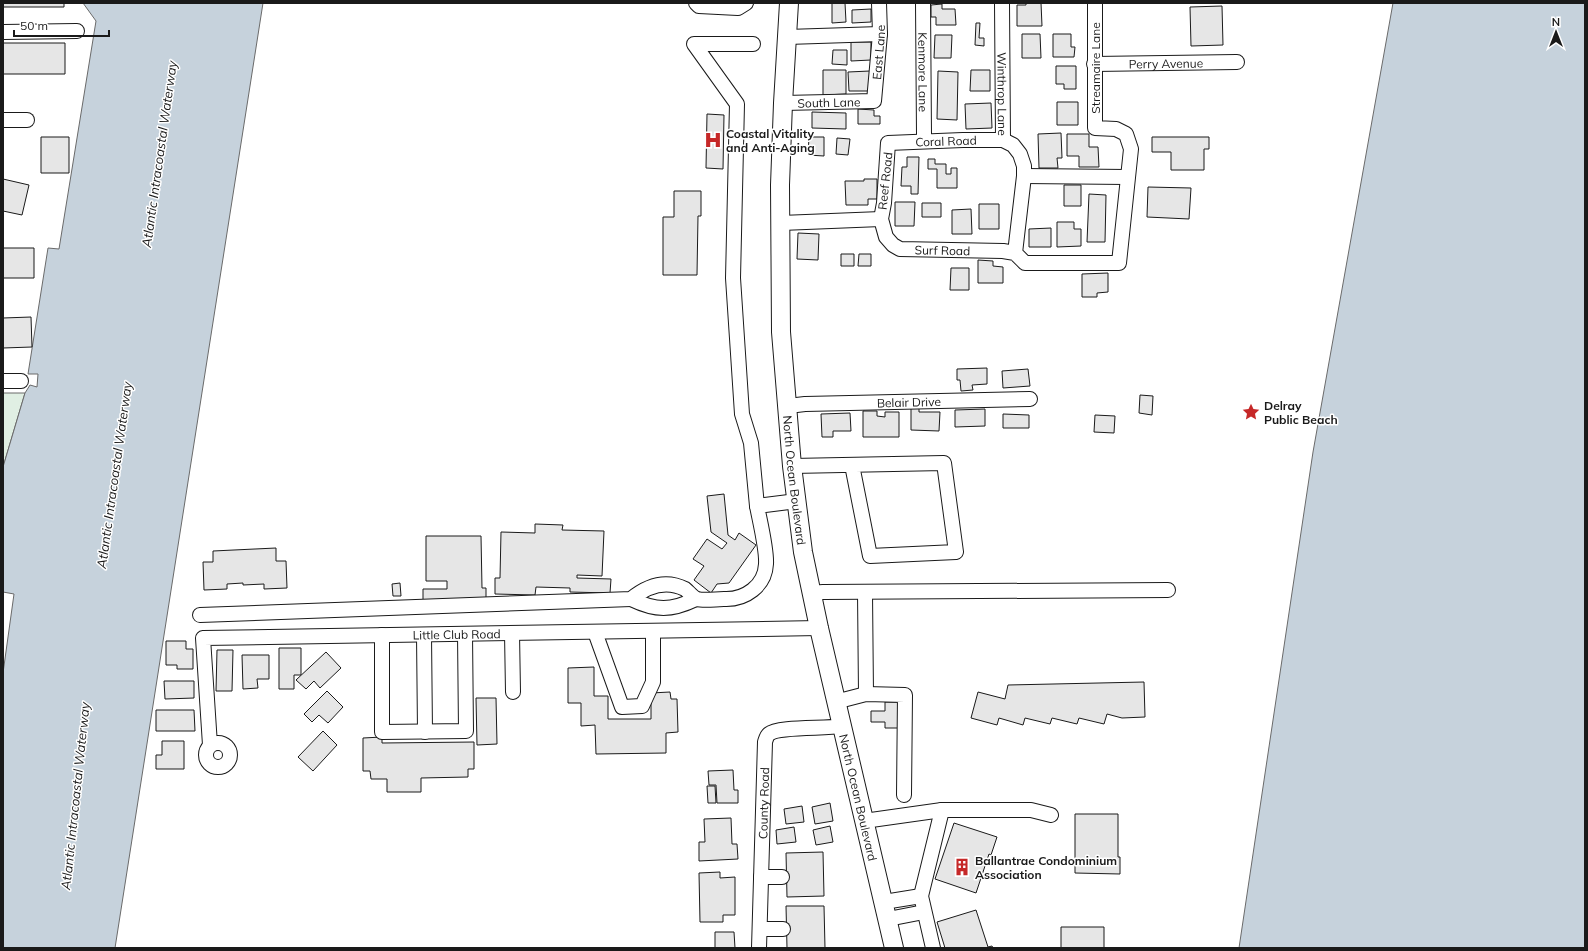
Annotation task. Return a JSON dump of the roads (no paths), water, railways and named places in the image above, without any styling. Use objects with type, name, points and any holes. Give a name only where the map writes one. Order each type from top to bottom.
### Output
[{"type":"main road","name":"North Ocean Boulevard","points":[[789,3],[780,185],[781,332],[792,466],[803,552],[819,628],[835,702],[894,948]]},
{"type":"street","points":[[696,3],[699,6],[738,8],[746,3]]},
{"type":"street","name":"East Lane","points":[[874,101],[880,34],[879,3]]},
{"type":"street","name":"Kenmore Lane","points":[[923,3],[924,135],[926,141]]},
{"type":"street","name":"Winthrop Lane","points":[[1002,3],[1003,140],[1013,145],[1020,154],[1024,166],[1014,253]]},
{"type":"street","name":"Streamaire Lane","points":[[1095,3],[1095,128],[1116,129],[1126,134],[1131,149],[1127,177]]},
{"type":"street","points":[[3,32],[77,31]]},
{"type":"street","points":[[787,37],[880,34]]},
{"type":"street","points":[[200,615],[631,599],[646,606],[664,609],[681,606],[696,599],[734,600],[746,595],[756,587],[764,576],[766,564],[757,506],[751,443],[742,414],[733,278],[737,104],[694,44],[753,44]]},
{"type":"street","name":"Perry Avenue","points":[[1094,64],[1237,62]]},
{"type":"street","name":"South Lane","points":[[783,103],[874,101]]},
{"type":"street","points":[[3,120],[27,120]]},
{"type":"street","name":"Coral Road","points":[[888,143],[1003,140]]},
{"type":"street","name":"Reef Road","points":[[880,218],[884,203],[888,143]]},
{"type":"street","points":[[1024,176],[1127,177]]},
{"type":"street","name":"Surf Road","points":[[880,218],[886,237],[893,245],[900,249],[1003,251],[1014,253],[1025,263],[1118,264],[1127,177]]},
{"type":"street","points":[[781,222],[880,218]]},
{"type":"street","points":[[3,381],[20,381]]},
{"type":"street","name":"Belair Drive","points":[[788,406],[805,404],[1030,399]]},
{"type":"street","points":[[792,466],[944,463],[956,552],[870,556],[852,465]]},
{"type":"street","points":[[757,506],[797,501]]},
{"type":"street","points":[[631,599],[642,590],[656,585],[671,585],[685,590],[696,599]]},
{"type":"street","points":[[812,593],[1168,590]]},
{"type":"street","points":[[865,592],[866,694]]},
{"type":"street","name":"Little Club Road","points":[[210,746],[203,638],[819,628]]},
{"type":"street","points":[[595,632],[622,707],[642,706],[653,682],[653,631]]},
{"type":"street","points":[[512,633],[513,692]]},
{"type":"street","points":[[382,635],[382,732],[425,732],[466,731],[465,634]]},
{"type":"street","points":[[424,635],[425,732]]},
{"type":"street","points":[[835,702],[866,694],[905,695],[904,795]]},
{"type":"street","name":"County Road","points":[[759,948],[765,742],[768,734],[773,731],[841,726]]},
{"type":"street","points":[[864,821],[942,810],[1031,810],[1051,815]]},
{"type":"street","points":[[933,948],[921,896],[942,810]]},
{"type":"street","points":[[761,877],[782,877]]},
{"type":"street","points":[[886,910],[921,896]]},
{"type":"street","points":[[886,910],[924,912]]},
{"type":"street","points":[[760,929],[783,928]]},
{"type":"water","name":"Atlantic Intracoastal Waterway","points":[[83,3],[263,3],[115,948],[3,948],[3,673],[14,594],[3,592],[3,467],[25,393],[30,385],[37,387],[38,374],[28,374],[48,248],[59,249],[96,21]]},
{"type":"water","points":[[1393,3],[1585,3],[1585,948],[1239,948],[1313,452]]},
{"type":"place","name":"Coastal Vitality and Anti-Aging","points":[[713,140]]},
{"type":"place","name":"Delray Public Beach","points":[[1251,412]]},
{"type":"place","name":"Ballantrae Condominium Association","points":[[962,867]]}]
